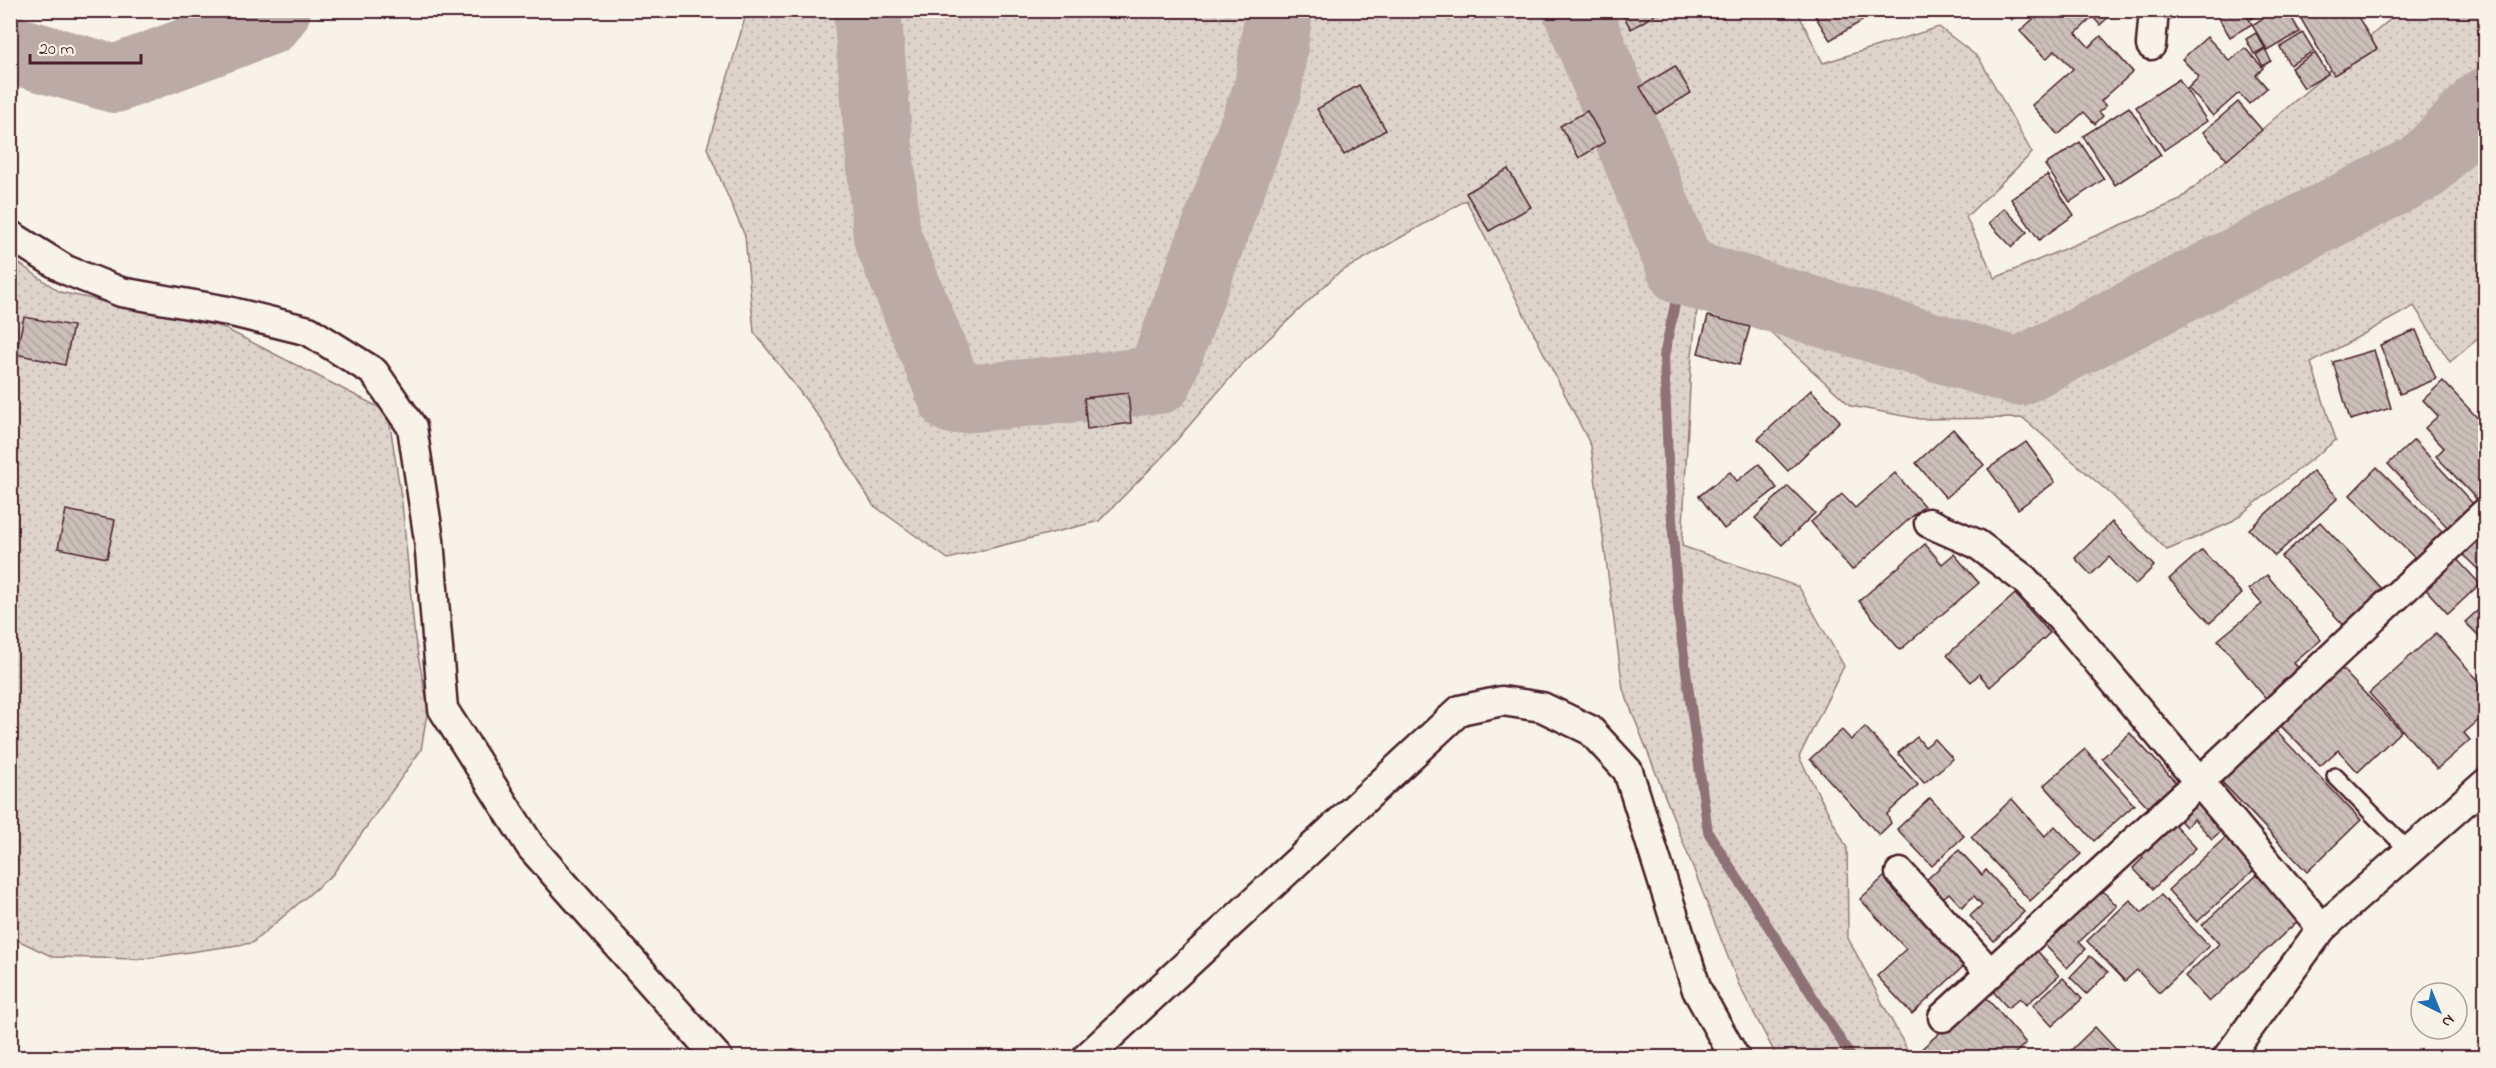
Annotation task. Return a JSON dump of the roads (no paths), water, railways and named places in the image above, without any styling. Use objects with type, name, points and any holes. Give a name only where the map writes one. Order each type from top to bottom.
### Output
[{"type":"street","points":[[2151,45],[2154,10]]},
{"type":"street","points":[[10,235],[66,270],[122,292],[228,311],[309,331],[374,372],[412,427],[429,540],[443,709],[531,847],[718,1058]]},
{"type":"street","points":[[1943,1017],[2200,781],[2486,512]]},
{"type":"street","points":[[1929,523],[1977,544],[2024,579],[2067,625],[2322,928]]},
{"type":"street","points":[[1086,1058],[1460,710],[1502,701],[1542,706],[1590,729],[1628,771],[1697,990],[1735,1058]]},
{"type":"street","points":[[2227,1058],[2322,928],[2486,783]]},
{"type":"street","points":[[1900,873],[1990,973]]},
{"type":"lane","points":[[2335,776],[2409,851]]},
{"type":"waterway","points":[[10,49],[115,79],[269,21],[277,10]]},
{"type":"waterway","points":[[867,10],[887,237],[953,400],[1159,380],[1268,88],[1279,10]]},
{"type":"waterway","points":[[1577,10],[1682,271],[2018,372],[2423,167],[2486,101]]},
{"type":"waterway","points":[[1682,271],[1664,356],[1668,462],[1679,619],[1708,832],[1852,1058]]}]
